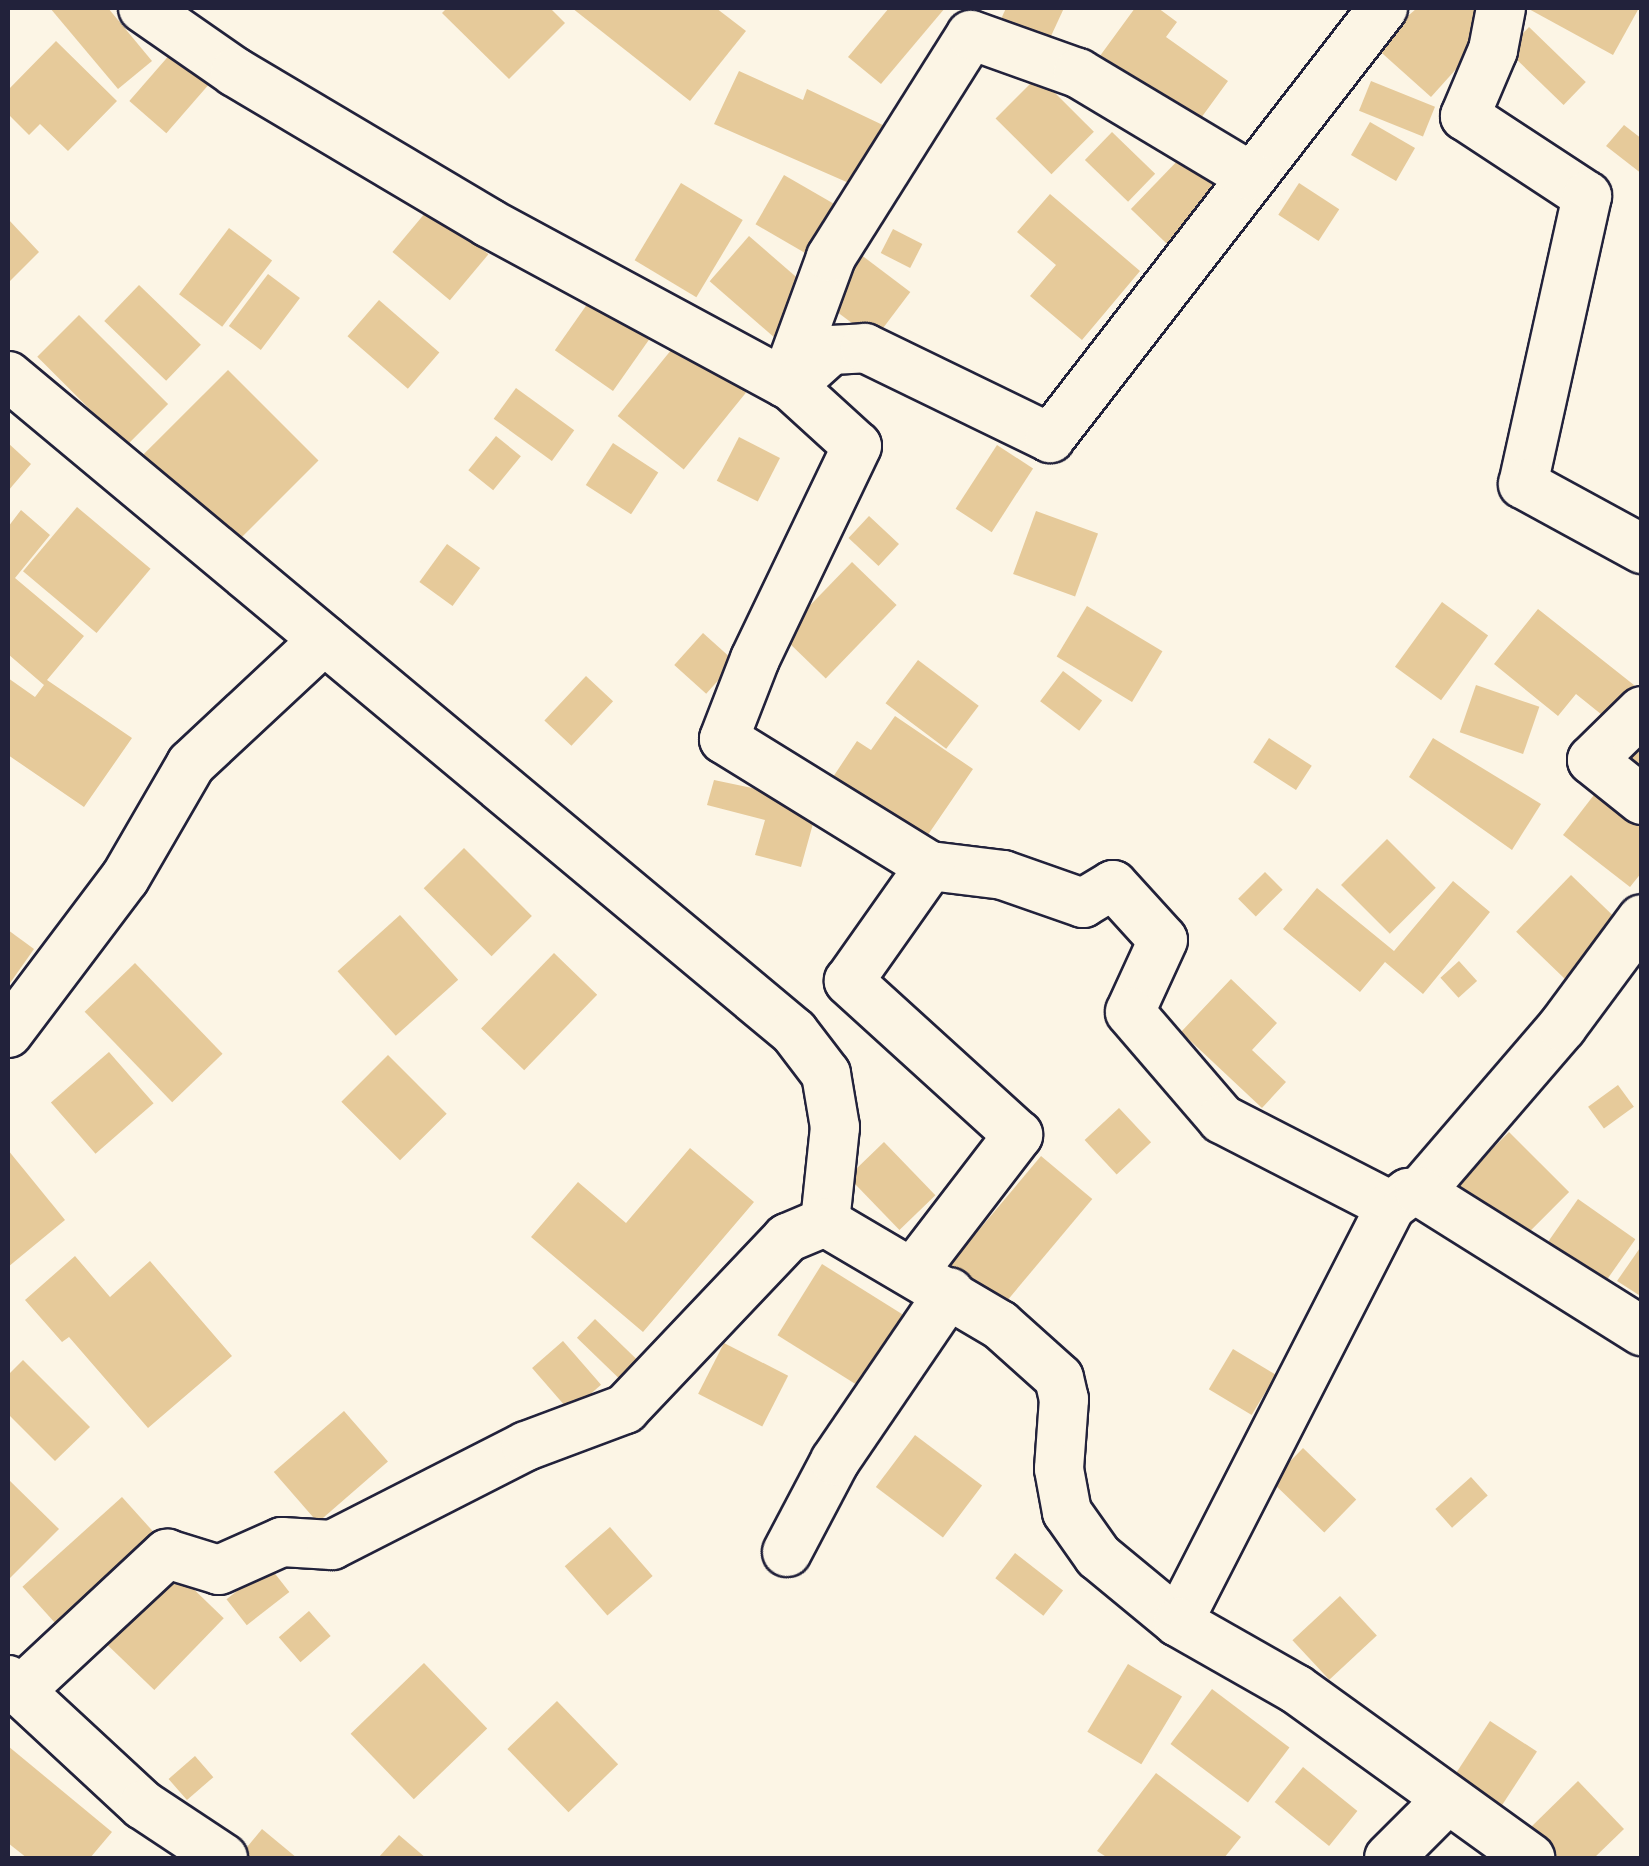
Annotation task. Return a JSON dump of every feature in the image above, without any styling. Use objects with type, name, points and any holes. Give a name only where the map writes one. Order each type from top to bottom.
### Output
[{"type":"street","points":[[143,8],[235,72],[488,224],[788,384],[858,446],[755,659],[724,740],[930,866],[1002,875],[1083,903],[1112,886],[1164,940],[1130,1012],[1222,1118],[1406,1199],[1642,1331]]},
{"type":"street","points":[[788,384],[831,350],[865,348],[1050,438],[1382,8]]},
{"type":"street","points":[[1501,8],[1493,50],[1465,116],[1587,196],[1523,484],[1642,549]]},
{"type":"street","points":[[788,384],[831,257],[971,36],[1078,73],[1250,176]]},
{"type":"street","points":[[8,376],[794,1032],[826,1074],[835,1126],[824,1222]]},
{"type":"street","points":[[8,1033],[125,878],[191,764],[324,640]]},
{"type":"street","points":[[1642,711],[1592,760],[1642,800]]},
{"type":"street","points":[[787,1552],[932,1282],[1018,1135],[849,980],[930,866]]},
{"type":"street","points":[[1178,1622],[1406,1199],[1562,1027],[1642,919]]},
{"type":"street","points":[[824,1222],[1000,1324],[1060,1378],[1064,1398],[1059,1469],[1067,1512],[1098,1556],[1178,1622],[1296,1689],[1446,1802],[1530,1858]]},
{"type":"street","points":[[223,1858],[143,1805],[14,1685],[167,1554],[219,1570],[282,1542],[332,1545],[526,1446],[625,1409],[787,1238],[824,1222]]},
{"type":"street","points":[[1390,1858],[1446,1802]]},
{"type":"building","points":[[50,8],[108,8],[152,61],[118,89]]},
{"type":"building","points":[[447,8],[550,8],[565,23],[509,79],[442,13]]},
{"type":"building","points":[[572,8],[716,8],[746,31],[690,101]]},
{"type":"building","points":[[889,8],[945,8],[881,84],[848,57]]},
{"type":"building","points":[[1006,8],[1064,8],[1045,49],[998,26]]},
{"type":"building","points":[[1135,8],[1158,8],[1177,22],[1166,37],[1228,81],[1193,129],[1097,60]]},
{"type":"building","points":[[1417,8],[1473,8],[1494,27],[1431,97],[1374,46]]},
{"type":"building","points":[[1527,8],[1639,8],[1613,55]]},
{"type":"building","points":[[1529,27],[1586,82],[1564,105],[1507,50]]},
{"type":"building","points":[[56,41],[117,101],[68,151],[40,124],[29,135],[8,114],[8,90]]},
{"type":"building","points":[[172,52],[209,84],[166,133],[129,101]]},
{"type":"building","points":[[739,71],[803,100],[807,89],[887,127],[858,187],[714,124]]},
{"type":"building","points":[[1038,76],[1094,132],[1051,174],[996,118]]},
{"type":"building","points":[[1371,81],[1435,107],[1423,137],[1359,111]]},
{"type":"building","points":[[1370,122],[1415,148],[1396,181],[1351,155]]},
{"type":"building","points":[[1624,125],[1642,139],[1642,174],[1606,146]]},
{"type":"building","points":[[1112,132],[1155,174],[1128,202],[1085,160]]},
{"type":"building","points":[[1183,155],[1226,197],[1174,251],[1131,209]]},
{"type":"building","points":[[784,175],[844,210],[815,259],[756,224]]},
{"type":"building","points":[[681,183],[743,220],[696,297],[635,260]]},
{"type":"building","points":[[1299,183],[1339,209],[1319,241],[1278,215]]},
{"type":"building","points":[[1050,194],[1140,271],[1082,340],[1030,296],[1056,265],[1017,232]]},
{"type":"building","points":[[431,206],[488,254],[450,300],[392,252]]},
{"type":"building","points":[[8,219],[39,252],[8,283]]},
{"type":"building","points":[[229,228],[272,260],[222,327],[179,294]]},
{"type":"building","points":[[893,229],[922,244],[910,268],[881,253]]},
{"type":"building","points":[[749,236],[815,293],[775,338],[710,281]]},
{"type":"building","points":[[856,251],[910,292],[874,340],[820,299]]},
{"type":"building","points":[[268,274],[300,298],[261,350],[229,326]]},
{"type":"building","points":[[139,285],[201,345],[166,381],[104,321]]},
{"type":"building","points":[[595,293],[653,334],[613,391],[555,350]]},
{"type":"building","points":[[379,300],[439,352],[408,389],[348,336]]},
{"type":"building","points":[[79,315],[168,404],[126,446],[37,357]]},
{"type":"building","points":[[680,339],[746,392],[684,469],[618,416]]},
{"type":"building","points":[[228,370],[319,461],[234,545],[143,455]]},
{"type":"building","points":[[516,388],[574,430],[552,461],[494,419]]},
{"type":"building","points":[[496,436],[521,456],[493,490],[468,470]]},
{"type":"building","points":[[739,437],[780,458],[758,502],[717,481]]},
{"type":"building","points":[[8,443],[31,464],[8,491]]},
{"type":"building","points":[[613,443],[658,472],[631,514],[586,485]]},
{"type":"building","points":[[997,445],[1033,468],[992,532],[956,509]]},
{"type":"building","points":[[77,507],[151,569],[97,633],[23,571]]},
{"type":"building","points":[[21,510],[50,535],[15,578],[84,636],[47,680],[132,738],[84,807],[8,755],[8,678],[35,697],[44,685],[8,654],[8,527]]},
{"type":"building","points":[[1036,511],[1098,534],[1075,597],[1013,574]]},
{"type":"building","points":[[869,516],[899,544],[879,566],[849,538]]},
{"type":"building","points":[[447,544],[480,568],[453,606],[419,582]]},
{"type":"building","points":[[852,562],[897,605],[826,678],[781,635]]},
{"type":"building","points":[[1442,602],[1488,636],[1441,700],[1395,667]]},
{"type":"building","points":[[1087,606],[1162,651],[1132,702],[1057,657]]},
{"type":"building","points":[[1538,609],[1639,689],[1612,723],[1576,694],[1558,716],[1494,664]]},
{"type":"building","points":[[703,633],[735,662],[706,694],[674,665]]},
{"type":"building","points":[[918,660],[979,706],[946,749],[886,703]]},
{"type":"building","points":[[1063,671],[1102,700],[1079,731],[1040,701]]},
{"type":"building","points":[[586,676],[613,701],[571,746],[544,721]]},
{"type":"building","points":[[1476,685],[1539,707],[1523,754],[1460,732]]},
{"type":"building","points":[[895,716],[973,769],[921,845],[829,783],[857,741],[871,750]]},
{"type":"building","points":[[1642,725],[1642,780],[1612,753]]},
{"type":"building","points":[[1269,738],[1312,766],[1296,790],[1253,762]]},
{"type":"building","points":[[1433,738],[1541,804],[1512,850],[1409,777]]},
{"type":"building","points":[[714,780],[819,802],[801,867],[755,855],[765,820],[707,805]]},
{"type":"building","points":[[1597,791],[1642,826],[1642,872],[1630,887],[1563,835]]},
{"type":"building","points":[[1387,839],[1436,888],[1390,934],[1341,885]]},
{"type":"building","points":[[464,848],[532,916],[492,956],[424,888]]},
{"type":"building","points":[[1265,872],[1283,890],[1256,917],[1238,899]]},
{"type":"building","points":[[1571,875],[1624,926],[1569,983],[1516,932]]},
{"type":"building","points":[[1453,881],[1490,912],[1423,994],[1385,962],[1360,992],[1283,929],[1317,888],[1394,951]]},
{"type":"building","points":[[400,915],[458,980],[396,1036],[338,971]]},
{"type":"building","points":[[8,930],[34,949],[8,986]]},
{"type":"building","points":[[554,953],[597,995],[524,1070],[481,1029]]},
{"type":"building","points":[[1459,961],[1477,981],[1458,998],[1440,978]]},
{"type":"building","points":[[135,963],[223,1054],[172,1102],[85,1012]]},
{"type":"building","points":[[1231,979],[1277,1023],[1252,1050],[1286,1082],[1262,1108],[1181,1032]]},
{"type":"building","points":[[109,1052],[154,1103],[95,1154],[51,1103]]},
{"type":"building","points":[[388,1055],[447,1114],[400,1160],[341,1102]]},
{"type":"building","points":[[1618,1085],[1634,1107],[1604,1129],[1588,1107]]},
{"type":"building","points":[[1119,1108],[1151,1142],[1117,1174],[1085,1140]]},
{"type":"building","points":[[1509,1132],[1569,1192],[1517,1244],[1457,1184]]},
{"type":"building","points":[[884,1142],[935,1195],[899,1230],[848,1177]]},
{"type":"building","points":[[690,1148],[754,1202],[643,1332],[531,1237],[578,1182],[626,1223]]},
{"type":"building","points":[[8,1150],[65,1220],[8,1267]]},
{"type":"building","points":[[1041,1156],[1092,1199],[998,1311],[947,1268]]},
{"type":"building","points":[[1578,1199],[1635,1239],[1603,1286],[1545,1246]]},
{"type":"building","points":[[1642,1245],[1642,1297],[1617,1281]]},
{"type":"building","points":[[75,1256],[110,1297],[150,1261],[232,1356],[148,1428],[69,1337],[62,1342],[25,1300]]},
{"type":"building","points":[[822,1264],[906,1316],[861,1388],[777,1335]]},
{"type":"building","points":[[595,1319],[641,1363],[623,1382],[577,1338]]},
{"type":"building","points":[[563,1341],[601,1385],[570,1412],[532,1368]]},
{"type":"building","points":[[724,1343],[788,1376],[762,1426],[698,1394]]},
{"type":"building","points":[[1233,1349],[1276,1375],[1252,1415],[1209,1389]]},
{"type":"building","points":[[23,1360],[90,1427],[55,1461],[8,1414],[8,1375]]},
{"type":"building","points":[[344,1411],[388,1462],[318,1523],[274,1472]]},
{"type":"building","points":[[915,1435],[982,1486],[943,1537],[876,1487]]},
{"type":"building","points":[[1303,1448],[1356,1499],[1324,1532],[1271,1481]]},
{"type":"building","points":[[1471,1477],[1488,1496],[1452,1528],[1435,1509]]},
{"type":"building","points":[[8,1479],[59,1529],[10,1578],[8,1576]]},
{"type":"building","points":[[122,1497],[165,1545],[65,1634],[22,1587]]},
{"type":"building","points":[[610,1527],[653,1576],[607,1615],[565,1566]]},
{"type":"building","points":[[1015,1553],[1063,1591],[1043,1616],[995,1578]]},
{"type":"building","points":[[269,1566],[289,1592],[247,1625],[226,1599]]},
{"type":"building","points":[[177,1573],[224,1618],[154,1690],[108,1645]]},
{"type":"building","points":[[1340,1596],[1377,1635],[1329,1680],[1292,1640]]},
{"type":"building","points":[[309,1611],[331,1636],[300,1662],[279,1637]]},
{"type":"building","points":[[424,1663],[487,1728],[414,1799],[351,1734]]},
{"type":"building","points":[[1128,1664],[1182,1696],[1141,1764],[1087,1732]]},
{"type":"building","points":[[1212,1689],[1289,1747],[1248,1802],[1170,1744]]},
{"type":"building","points":[[557,1701],[618,1764],[568,1812],[507,1749]]},
{"type":"building","points":[[1490,1721],[1537,1751],[1501,1807],[1454,1776]]},
{"type":"building","points":[[8,1746],[112,1832],[90,1858],[27,1858],[8,1843]]},
{"type":"building","points":[[195,1756],[213,1777],[187,1800],[169,1779]]},
{"type":"building","points":[[1303,1767],[1357,1811],[1329,1846],[1275,1802]]},
{"type":"building","points":[[1156,1773],[1241,1837],[1224,1858],[1108,1858],[1097,1851]]},
{"type":"building","points":[[1578,1781],[1624,1829],[1594,1858],[1559,1858],[1530,1828]]},
{"type":"building","points":[[262,1829],[297,1858],[238,1858]]},
{"type":"building","points":[[399,1835],[426,1858],[378,1858]]}]
